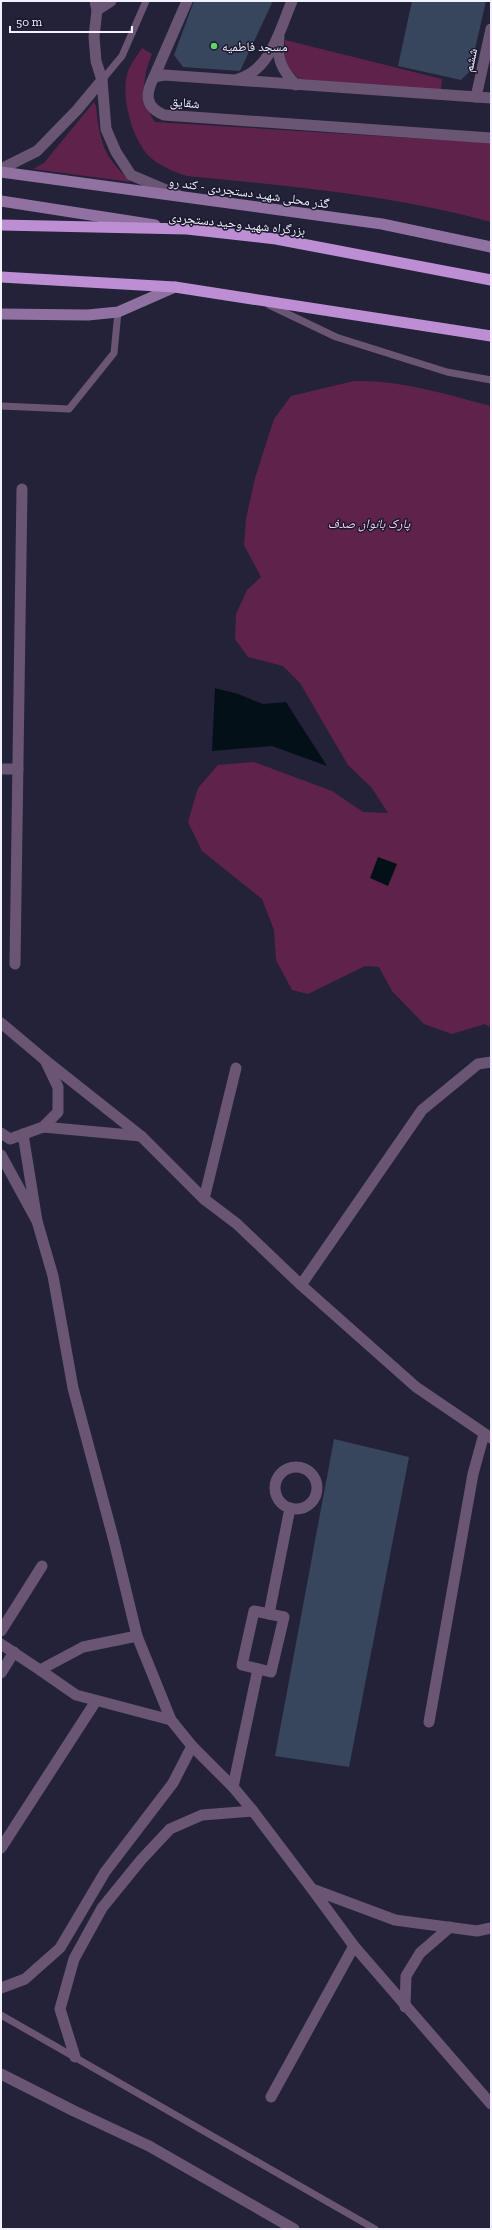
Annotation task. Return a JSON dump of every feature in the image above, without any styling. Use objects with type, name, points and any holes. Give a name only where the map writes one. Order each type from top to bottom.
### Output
[{"type":"highway","name":"بزرگراه شهید وحید دستجردی","points":[[1,225],[187,230],[276,239],[491,280]]},
{"type":"highway","points":[[1,277],[175,287],[491,336]]},
{"type":"main road","name":"گذر محلی شهید دستجردی - کند رو","points":[[1,171],[186,198],[382,224],[491,247]]},
{"type":"main road","points":[[1,201],[187,230]]},
{"type":"main road","points":[[1,314],[88,315],[118,312],[175,287]]},
{"type":"street","points":[[111,1],[96,6],[94,37],[96,61],[102,80],[106,129],[116,152],[131,175],[186,198]]},
{"type":"street","points":[[154,78],[187,1]]},
{"type":"street","points":[[232,81],[251,75],[259,68],[268,55],[292,1]]},
{"type":"street","points":[[281,27],[278,59],[283,70],[296,85]]},
{"type":"street","name":"ششم","points":[[476,96],[491,29]]},
{"type":"street","name":"شقایق","points":[[491,98],[232,81],[164,75],[154,78],[148,95],[149,104],[155,111],[164,115],[491,138]]},
{"type":"street","points":[[1,171],[37,151],[77,110],[102,80]]},
{"type":"street","points":[[15,964],[22,489]]},
{"type":"street","points":[[1,769],[18,769]]},
{"type":"street","points":[[1,1023],[141,1136],[204,1199],[237,1224],[301,1285],[416,1387],[488,1436],[473,1474],[429,1722]]},
{"type":"street","points":[[43,1127],[58,1112],[58,1087],[45,1060]]},
{"type":"street","points":[[301,1285],[422,1110],[478,1064],[491,1062]]},
{"type":"street","points":[[204,1199],[236,1068]]},
{"type":"street","points":[[1,1133],[10,1139],[43,1127],[141,1136]]},
{"type":"street","points":[[23,1134],[37,1221],[53,1276],[73,1388],[114,1541],[137,1636],[171,1720],[192,1746],[233,1787],[253,1811],[354,1946],[491,2104]]},
{"type":"street","points":[[1,1155],[37,1221]]},
{"type":"street","points":[[269,1614],[290,1508]]},
{"type":"street","points":[[1,1631],[42,1566]]},
{"type":"street","points":[[254,1611],[284,1617],[271,1672],[258,1669],[242,1665],[254,1611]]},
{"type":"street","points":[[40,1670],[83,1647],[137,1636]]},
{"type":"street","points":[[1,1644],[76,1695],[171,1720]]},
{"type":"street","points":[[1,1674],[14,1652]]},
{"type":"street","points":[[233,1787],[258,1669]]},
{"type":"street","points":[[1,1848],[96,1701]]},
{"type":"street","points":[[1,1988],[25,1979],[60,1948],[106,1872],[173,1783],[192,1746]]},
{"type":"street","points":[[75,2057],[60,2009],[74,1959],[102,1908],[141,1860],[170,1829],[202,1815],[253,1811]]},
{"type":"street","points":[[312,1889],[395,1920],[477,1931],[491,1928]]},
{"type":"street","points":[[405,2006],[406,1976],[420,1952],[450,1927]]},
{"type":"street","points":[[271,2097],[354,1946]]},
{"type":"street","points":[[1,2074],[67,2108],[149,2146],[294,2229]]},
{"type":"lane","points":[[102,80],[122,56],[146,1]]},
{"type":"lane","points":[[260,300],[336,337],[447,372],[491,380]]},
{"type":"lane","points":[[1,406],[69,409],[114,353],[118,312]]},
{"type":"lane","points":[[1,2015],[375,2229]]},
{"type":"green space","points":[[285,40],[442,79],[441,90],[299,79],[286,61],[284,52]]},
{"type":"green space","points":[[142,48],[152,54],[146,71],[144,89],[147,106],[155,122],[491,143],[491,222],[378,198],[302,188],[187,176],[168,169],[151,158],[145,151],[134,131],[127,108],[127,75],[131,65]]},
{"type":"green space","points":[[94,102],[102,142],[108,156],[131,182],[33,169],[44,163]]},
{"type":"green space","name":"پارک بانوان صدف","points":[[354,381],[371,381],[406,385],[491,406],[491,1028],[485,1024],[452,1034],[424,1024],[392,991],[379,967],[365,966],[308,994],[292,990],[276,960],[274,930],[262,899],[202,851],[188,822],[198,788],[218,765],[254,762],[332,791],[363,812],[388,813],[372,788],[348,765],[300,683],[283,666],[248,657],[235,639],[236,614],[247,590],[261,577],[244,545],[246,519],[255,478],[274,419],[291,396]]},
{"type":"shaded area","points":[[215,688],[238,694],[263,704],[286,702],[327,766],[272,746],[212,751]]},
{"type":"shaded area","points":[[378,857],[397,864],[388,886],[370,878]]},
{"type":"building","points":[[194,1],[273,1],[240,71],[183,67],[174,55]]},
{"type":"building","points":[[412,1],[486,1],[470,71],[461,80],[398,66]]},
{"type":"building","points":[[334,1439],[409,1457],[349,1767],[275,1756]]},
{"type":"place","name":"مسجد فاطمیه","points":[[214,46]]}]
